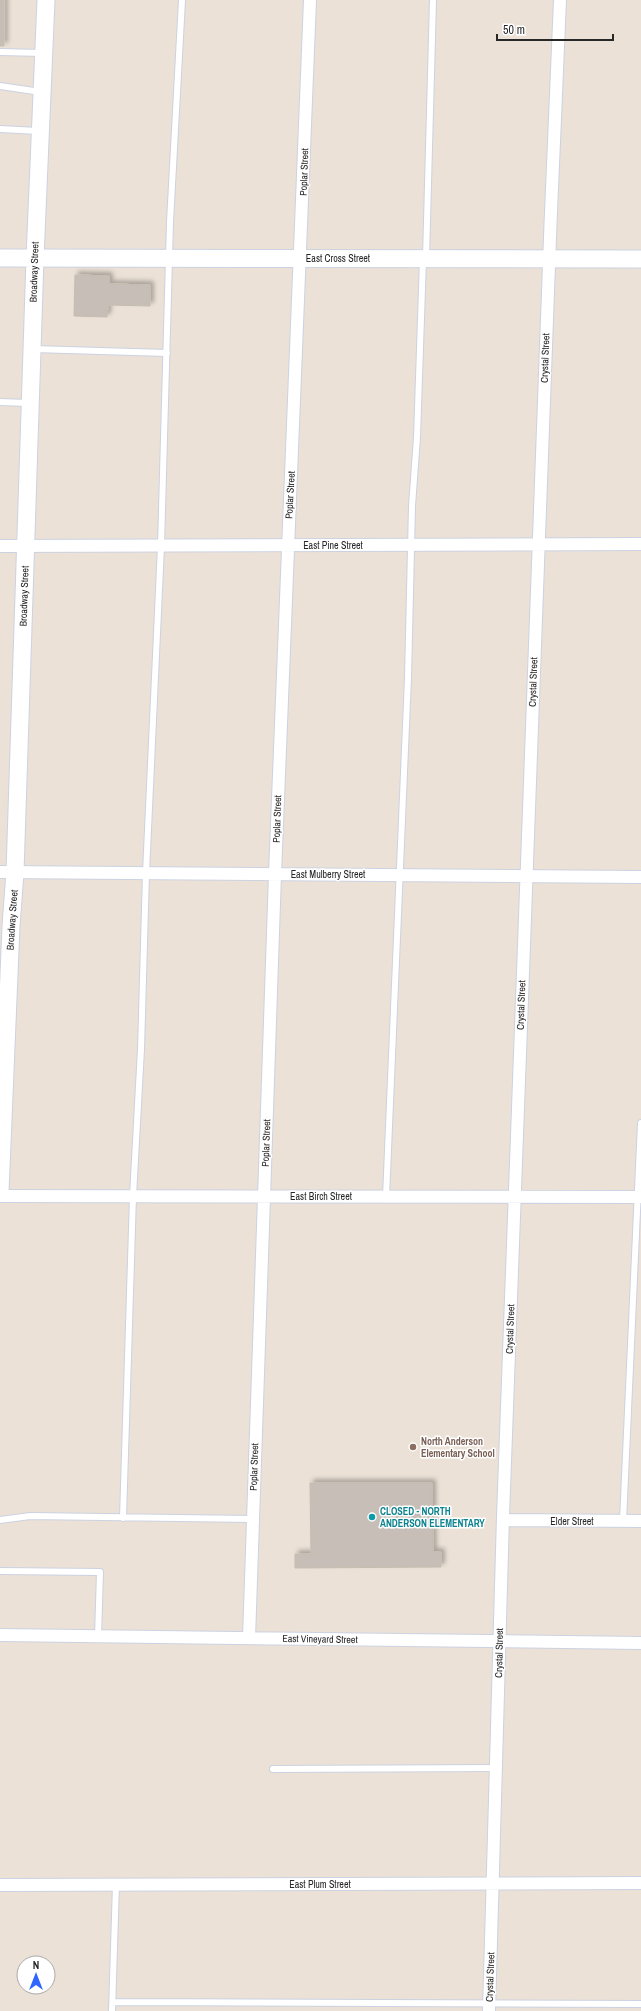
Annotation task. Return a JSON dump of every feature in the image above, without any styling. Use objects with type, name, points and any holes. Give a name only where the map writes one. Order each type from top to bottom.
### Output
[{"type":"main road","name":"Broadway Street","points":[[0,1192],[11,926],[7,872],[25,546],[46,0]]},
{"type":"main road","name":"East Cross Street","points":[[0,258],[641,259]]},
{"type":"street","name":"Poplar Street","points":[[249,1638],[275,874],[301,258],[310,0]]},
{"type":"street","name":"Crystal Street","points":[[489,2008],[494,1883],[503,1520],[549,258],[560,0]]},
{"type":"street","name":"East Pine Street","points":[[0,546],[641,544]]},
{"type":"street","name":"East Mulberry Street","points":[[7,872],[641,877]]},
{"type":"street","name":"East Birch Street","points":[[0,1196],[639,1197]]},
{"type":"street","name":"Elder Street","points":[[503,1520],[641,1521]]},
{"type":"street","name":"East Vineyard Street","points":[[0,1635],[641,1643]]},
{"type":"street","name":"East Plum Street","points":[[0,1885],[641,1883]]},
{"type":"lane","points":[[123,1518],[133,1196],[141,1049],[146,873],[161,546],[170,222],[182,0]]},
{"type":"lane","points":[[386,1197],[433,0]]},
{"type":"lane","points":[[0,52],[43,53]]},
{"type":"lane","points":[[0,86],[43,92]]},
{"type":"lane","points":[[0,129],[41,131]]},
{"type":"lane","points":[[32,349],[167,353]]},
{"type":"lane","points":[[0,402],[30,403]]},
{"type":"lane","points":[[623,1521],[639,1197],[641,1123]]},
{"type":"lane","points":[[0,1520],[30,1516],[252,1519]]},
{"type":"lane","points":[[0,1571],[100,1572],[98,1636]]},
{"type":"lane","points":[[273,1768],[497,1768]]},
{"type":"lane","points":[[112,2011],[116,1884]]},
{"type":"lane","points":[[113,2002],[489,2008],[641,2004]]},
{"type":"building","points":[[0,0],[4,0],[4,46],[0,46]]},
{"type":"building","points":[[75,275],[109,276],[109,284],[150,285],[150,306],[108,305],[107,317],[74,316]]},
{"type":"building","name":"CLOSED - NORTH ANDERSON ELEMENTARY","points":[[310,1483],[432,1483],[433,1552],[441,1552],[441,1567],[295,1568],[295,1554],[311,1554]]},
{"type":"place","name":"North Anderson Elementary School","points":[[413,1447]]},
{"type":"place","name":"CLOSED - NORTH ANDERSON ELEMENTARY","points":[[372,1517]]}]
